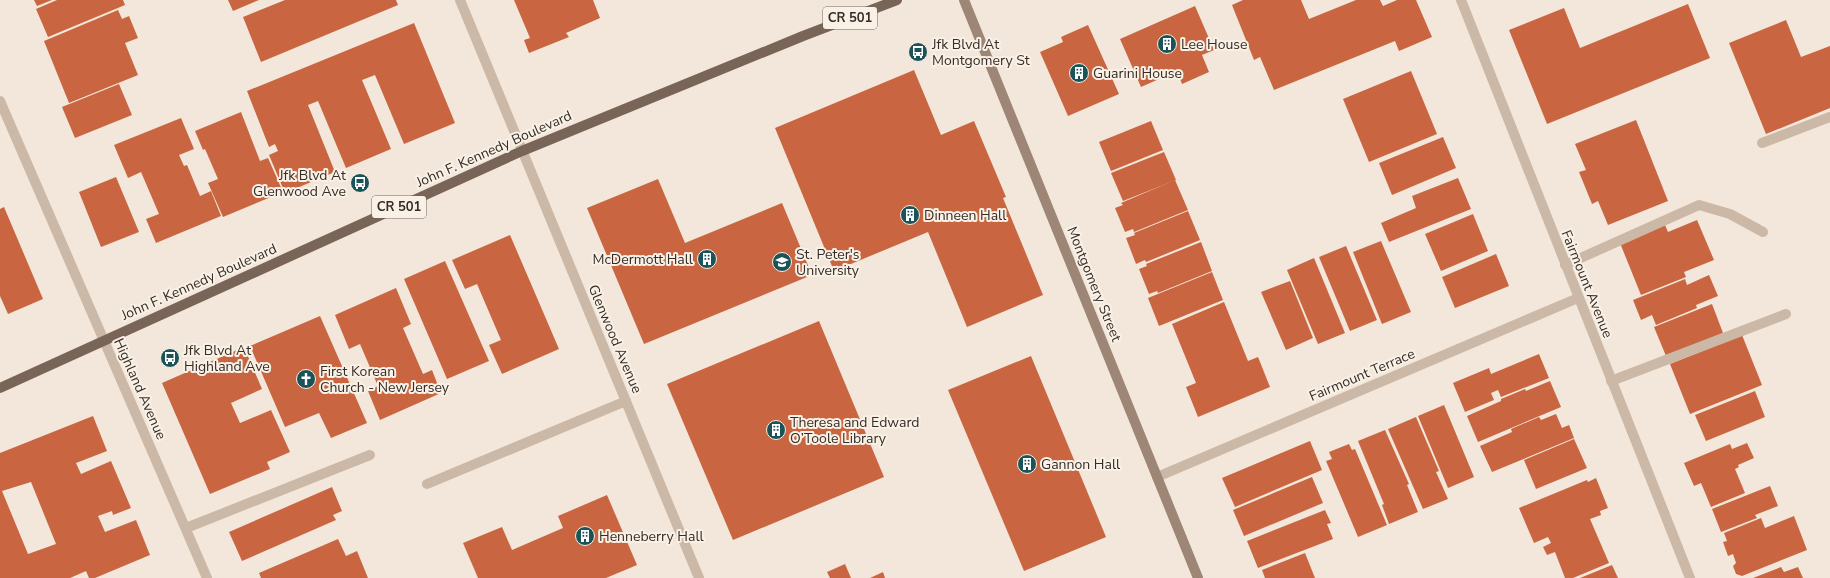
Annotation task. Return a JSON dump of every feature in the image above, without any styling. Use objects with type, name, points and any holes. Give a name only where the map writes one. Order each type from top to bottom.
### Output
[{"type":"main road","name":"John F. Kennedy Boulevard","points":[[0,388],[522,151],[803,36],[897,0]]},
{"type":"main road","name":"Montgomery Street","points":[[964,0],[1198,578]]},
{"type":"street","name":"Glenwood Avenue","points":[[460,0],[699,578]]},
{"type":"street","name":"Fairmount Avenue","points":[[1460,0],[1690,578]]},
{"type":"street","name":"Highland Avenue","points":[[0,101],[207,578]]},
{"type":"street","points":[[1762,143],[1830,117]]},
{"type":"street","points":[[1565,265],[1699,205],[1730,214],[1763,232]]},
{"type":"street","name":"Fairmount Terrace","points":[[1157,477],[1578,298]]},
{"type":"street","points":[[1611,381],[1786,314]]},
{"type":"street","points":[[428,484],[626,401]]},
{"type":"street","points":[[186,528],[370,455]]},
{"type":"building","points":[[34,0],[52,0],[37,6]]},
{"type":"building","points":[[57,0],[123,0],[125,5],[48,37],[36,9]]},
{"type":"building","points":[[228,0],[259,0],[233,11]]},
{"type":"building","points":[[285,0],[396,0],[398,5],[261,62],[243,17]]},
{"type":"building","points":[[514,0],[593,0],[600,18],[566,33],[569,37],[529,53],[524,40],[530,38]]},
{"type":"building","points":[[1243,0],[1301,0],[1309,19],[1356,0],[1380,0],[1383,6],[1397,0],[1416,0],[1432,37],[1399,51],[1395,41],[1274,90],[1260,57],[1254,60],[1232,5]]},
{"type":"building","points":[[1688,4],[1710,58],[1547,124],[1509,30],[1564,8],[1580,48]]},
{"type":"building","name":"Lee House","points":[[1195,6],[1214,50],[1202,55],[1209,72],[1182,84],[1177,71],[1141,87],[1120,39]]},
{"type":"building","points":[[118,10],[122,19],[129,16],[138,38],[125,43],[138,75],[69,103],[44,41]]},
{"type":"building","points":[[1786,20],[1801,57],[1830,46],[1830,108],[1766,134],[1729,43]]},
{"type":"building","points":[[414,23],[455,123],[404,144],[375,75],[362,80],[391,149],[346,168],[318,101],[308,105],[335,172],[285,193],[269,155],[278,151],[275,144],[269,147],[247,91]]},
{"type":"building","name":"Guarini House","points":[[1088,25],[1119,94],[1068,116],[1040,52],[1063,42],[1061,37]]},
{"type":"building","name":"Dinneen Hall","points":[[914,70],[941,135],[974,121],[1006,197],[1003,198],[1043,295],[967,327],[928,232],[834,271],[775,128]]},
{"type":"building","points":[[1411,71],[1437,134],[1369,162],[1343,99]]},
{"type":"building","points":[[119,84],[132,115],[75,138],[62,107]]},
{"type":"building","points":[[241,112],[260,161],[268,158],[283,192],[223,217],[208,183],[218,179],[205,149],[203,150],[195,131]]},
{"type":"building","points":[[181,118],[194,149],[179,155],[184,166],[187,165],[200,196],[211,191],[221,216],[156,243],[146,219],[159,214],[141,172],[128,178],[114,145]]},
{"type":"building","points":[[1636,120],[1668,201],[1608,225],[1598,201],[1592,204],[1579,172],[1586,170],[1575,144]]},
{"type":"building","points":[[1151,121],[1163,150],[1111,171],[1099,142]]},
{"type":"building","points":[[1443,137],[1456,168],[1392,195],[1379,163]]},
{"type":"building","points":[[1164,152],[1176,180],[1123,201],[1111,173]]},
{"type":"building","points":[[116,177],[139,232],[101,247],[79,192]]},
{"type":"building","points":[[1458,178],[1471,209],[1389,242],[1381,223],[1416,208],[1412,196]]},
{"type":"building","name":"McDermott Hall","points":[[658,179],[685,243],[782,203],[812,275],[644,344],[587,208]]},
{"type":"building","points":[[1175,180],[1188,210],[1134,232],[1133,229],[1125,232],[1115,208],[1123,205],[1121,203]]},
{"type":"building","points":[[4,207],[43,299],[8,314],[0,296],[0,209]]},
{"type":"building","points":[[1188,211],[1200,240],[1146,262],[1145,260],[1136,264],[1126,238],[1135,235],[1134,233]]},
{"type":"building","points":[[1473,214],[1488,251],[1441,271],[1425,234]]},
{"type":"building","points":[[1697,220],[1714,260],[1684,272],[1686,277],[1641,295],[1620,243],[1665,225],[1668,232]]},
{"type":"building","points":[[510,235],[559,349],[502,374],[489,345],[501,340],[477,284],[465,289],[452,260]]},
{"type":"building","points":[[1381,241],[1411,312],[1382,324],[1353,252]]},
{"type":"building","points":[[1201,242],[1212,271],[1158,293],[1157,291],[1149,294],[1139,269],[1147,266],[1146,264]]},
{"type":"building","points":[[1346,246],[1377,320],[1350,331],[1319,257]]},
{"type":"building","points":[[1496,254],[1509,286],[1455,308],[1442,277]]},
{"type":"building","points":[[1314,258],[1345,333],[1318,344],[1287,270]]},
{"type":"building","points":[[445,261],[489,361],[447,379],[404,279]]},
{"type":"building","points":[[1212,272],[1223,300],[1159,326],[1148,298]]},
{"type":"building","points":[[1709,275],[1718,296],[1696,305],[1697,308],[1656,325],[1652,315],[1641,320],[1633,300],[1685,279],[1687,285]]},
{"type":"building","points":[[1290,281],[1313,338],[1286,350],[1261,292]]},
{"type":"building","points":[[396,288],[411,324],[403,328],[423,374],[432,370],[441,393],[380,420],[368,391],[378,386],[360,344],[349,349],[335,315]]},
{"type":"building","points":[[1224,302],[1248,361],[1258,357],[1270,387],[1198,417],[1186,387],[1196,383],[1172,324]]},
{"type":"building","points":[[1712,304],[1723,333],[1666,356],[1654,327]]},
{"type":"building","name":"First Korean Church - New Jersey","points":[[320,316],[367,423],[331,438],[319,413],[285,427],[250,346]]},
{"type":"building","name":"Theresa and Edward O’Toole Library","points":[[819,321],[884,477],[733,540],[667,384]]},
{"type":"building","points":[[1742,335],[1762,385],[1690,414],[1670,364]]},
{"type":"building","points":[[244,347],[262,389],[231,403],[240,423],[271,410],[290,452],[267,462],[270,469],[210,494],[162,383]]},
{"type":"building","points":[[1539,354],[1549,378],[1501,397],[1498,390],[1491,393],[1494,400],[1465,412],[1453,383],[1489,368],[1491,374]]},
{"type":"building","name":"Gannon Hall","points":[[1031,356],[1106,537],[1024,571],[948,390]]},
{"type":"building","points":[[1550,381],[1561,407],[1478,442],[1467,416],[1501,401],[1501,399]]},
{"type":"building","points":[[1755,391],[1765,417],[1706,441],[1695,415]]},
{"type":"building","points":[[1444,405],[1474,477],[1448,488],[1418,416]]},
{"type":"building","points":[[1556,414],[1562,428],[1569,425],[1574,438],[1492,472],[1480,446],[1512,432],[1511,429],[1539,417],[1541,420]]},
{"type":"building","points":[[93,416],[107,451],[76,463],[81,474],[111,461],[131,508],[113,515],[112,511],[98,516],[105,532],[136,520],[150,555],[95,578],[89,578],[86,571],[70,578],[0,578],[0,453]],"holes":[[[31,482],[56,544],[28,554],[2,491]]]},
{"type":"building","points":[[1416,417],[1439,471],[1436,472],[1448,499],[1423,509],[1388,429]]},
{"type":"building","points":[[1385,430],[1409,484],[1407,485],[1418,512],[1389,524],[1382,505],[1384,504],[1358,441]]},
{"type":"building","points":[[1574,439],[1587,468],[1536,489],[1524,460]]},
{"type":"building","points":[[1310,441],[1322,470],[1235,507],[1222,478]]},
{"type":"building","points":[[1747,443],[1754,458],[1738,465],[1739,467],[1735,469],[1745,493],[1711,507],[1701,483],[1694,486],[1684,463],[1730,444],[1732,449]]},
{"type":"building","points":[[1349,444],[1352,450],[1355,449],[1387,525],[1358,537],[1326,461],[1332,459],[1329,452]]},
{"type":"building","points":[[1312,477],[1323,503],[1244,536],[1233,510]]},
{"type":"building","points":[[1596,478],[1608,508],[1600,511],[1601,515],[1590,519],[1609,563],[1573,578],[1565,578],[1555,552],[1547,555],[1543,547],[1551,543],[1548,537],[1534,543],[1519,508],[1587,480],[1588,482]]},
{"type":"building","points":[[1770,486],[1778,506],[1755,515],[1757,518],[1721,532],[1712,509]]},
{"type":"building","points":[[332,487],[342,511],[333,515],[336,520],[242,561],[229,532]]},
{"type":"building","name":"Henneberry Hall","points":[[607,495],[637,565],[606,578],[478,578],[463,543],[502,527],[512,550],[563,528],[558,516]]},
{"type":"building","points":[[1325,510],[1331,523],[1327,524],[1333,539],[1258,568],[1247,541]]},
{"type":"building","points":[[1794,516],[1807,550],[1742,576],[1736,574],[1733,566],[1736,563],[1733,554],[1728,556],[1723,542],[1727,541],[1724,533],[1761,518],[1765,528]]},
{"type":"building","points":[[338,539],[346,556],[357,551],[368,578],[261,578],[259,573]]},
{"type":"building","points":[[1305,553],[1315,578],[1265,578],[1262,570]]},
{"type":"building","points":[[845,564],[851,578],[830,578],[827,572]]},
{"type":"building","points":[[1612,565],[1618,578],[1580,578]]},
{"type":"building","points":[[1781,567],[1784,572],[1798,567],[1803,578],[1753,578]]},
{"type":"building","points":[[883,572],[885,578],[870,578]]},
{"type":"place","name":"Lee House","points":[[1167,44]]},
{"type":"place","name":"Jfk Blvd At Montgomery St","points":[[918,52]]},
{"type":"place","name":"Guarini House","points":[[1079,73]]},
{"type":"place","name":"Jfk Blvd At Glenwood Ave","points":[[360,183]]},
{"type":"place","name":"Dinneen Hall","points":[[910,215]]},
{"type":"place","name":"McDermott Hall","points":[[707,259]]},
{"type":"place","name":"St. Peter's University","points":[[782,262]]},
{"type":"place","name":"Jfk Blvd At Highland Ave","points":[[170,358]]},
{"type":"place","name":"First Korean Church - New Jersey","points":[[306,379]]},
{"type":"place","name":"Theresa and Edward O’Toole Library","points":[[776,430]]},
{"type":"place","name":"Gannon Hall","points":[[1027,464]]},
{"type":"place","name":"Henneberry Hall","points":[[585,536]]}]
